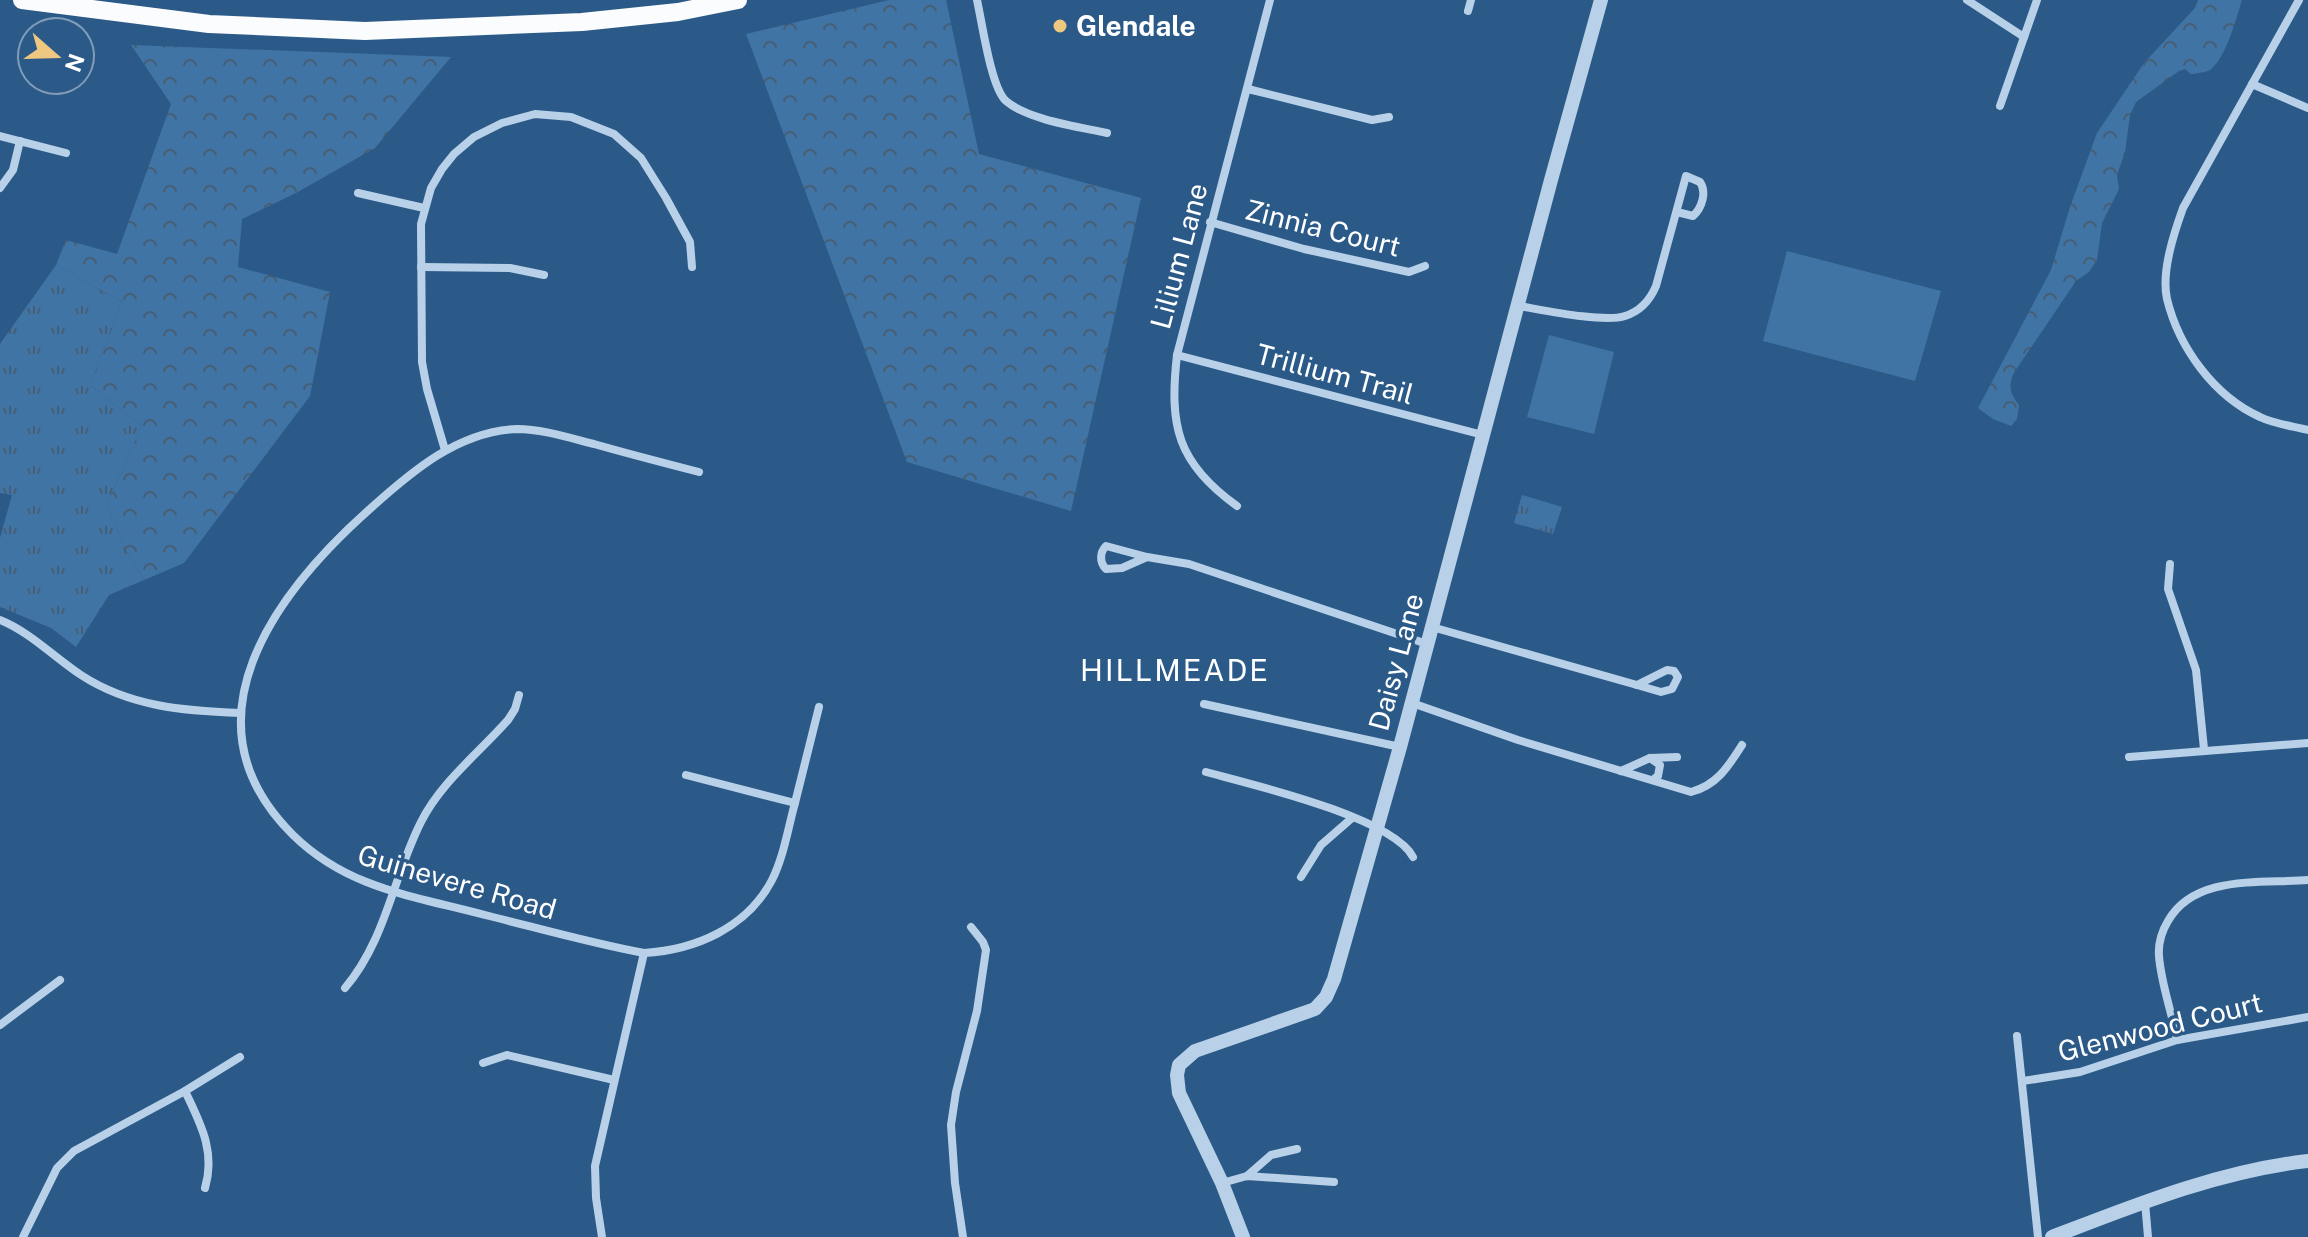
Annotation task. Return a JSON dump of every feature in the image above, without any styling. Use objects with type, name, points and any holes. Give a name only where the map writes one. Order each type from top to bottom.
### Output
[{"type":"main road","points":[[22,0],[209,24],[338,31],[582,22],[678,12],[738,0]]},
{"type":"street","points":[[977,0],[996,85],[1007,102],[1036,116],[1107,133]]},
{"type":"street","name":"Lilium Lane","points":[[1237,506],[1213,488],[1186,455],[1175,418],[1173,386],[1177,355],[1210,222],[1270,0]]},
{"type":"street","points":[[1468,11],[1471,0]]},
{"type":"street","name":"Daisy Lane","points":[[1243,1237],[1222,1183],[1179,1093],[1179,1065],[1195,1051],[1315,1009],[1323,1002],[1340,964],[1601,0]]},
{"type":"street","points":[[1967,0],[2024,37]]},
{"type":"street","points":[[2000,106],[2037,0]]},
{"type":"street","points":[[2299,0],[2183,208],[2170,243],[2167,297],[2189,353],[2223,393],[2261,418],[2308,430]]},
{"type":"street","points":[[2252,84],[2308,108]]},
{"type":"street","points":[[1248,89],[1372,120],[1389,117]]},
{"type":"street","points":[[445,450],[424,372],[420,325],[421,224],[424,208],[448,160],[481,132],[527,115],[571,117],[614,134],[641,158],[687,235],[692,267]]},
{"type":"street","points":[[0,136],[66,153]]},
{"type":"street","points":[[0,188],[13,170],[20,141]]},
{"type":"street","points":[[1519,306],[1605,318],[1624,317],[1638,310],[1650,299],[1656,286],[1686,176],[1700,182],[1704,192],[1699,211],[1693,216],[1677,212]]},
{"type":"street","points":[[358,193],[424,208]]},
{"type":"street","name":"Zinnia Court","points":[[1210,222],[1304,249],[1409,272],[1425,266]]},
{"type":"street","points":[[421,267],[510,268],[544,275]]},
{"type":"street","name":"Trillium Trail","points":[[1177,355],[1483,435]]},
{"type":"street","name":"Guinevere Road","points":[[699,472],[570,438],[526,430],[491,434],[445,450],[358,520],[292,590],[271,621],[246,680],[241,713],[243,743],[253,779],[281,821],[307,848],[328,864],[360,881],[393,892],[644,953],[667,951],[703,941],[728,928],[762,896],[774,876],[819,707]]},
{"type":"street","points":[[1147,557],[1122,568],[1106,569],[1101,559],[1106,546],[1189,564],[1427,644]]},
{"type":"street","points":[[2170,564],[2168,589],[2196,670],[2204,749]]},
{"type":"street","points":[[0,620],[81,675],[119,695],[174,709],[241,713]]},
{"type":"street","points":[[1432,627],[1637,685]]},
{"type":"street","points":[[345,988],[371,953],[428,809],[508,720],[519,695]]},
{"type":"street","points":[[1412,703],[1518,740],[1691,792],[1708,788],[1742,745]]},
{"type":"street","points":[[1204,704],[1400,747]]},
{"type":"street","points":[[2129,757],[2308,743]]},
{"type":"street","points":[[1621,771],[1650,758],[1677,757]]},
{"type":"street","points":[[1650,758],[1660,765],[1658,776],[1654,779]]},
{"type":"street","points":[[1206,772],[1308,800],[1352,818],[1409,848],[1413,857]]},
{"type":"street","points":[[686,775],[795,803]]},
{"type":"street","points":[[1301,877],[1321,845],[1352,818]]},
{"type":"street","points":[[2177,1040],[2159,956],[2164,928],[2176,908],[2190,895],[2211,888],[2308,880]]},
{"type":"street","points":[[963,1237],[951,1125],[956,1092],[977,1011],[986,950],[971,927]]},
{"type":"street","points":[[602,1237],[594,1172],[644,953]]},
{"type":"street","points":[[0,1025],[60,980]]},
{"type":"street","name":"Glenwood Court","points":[[2023,1081],[2080,1072],[2177,1040],[2308,1017]]},
{"type":"street","points":[[2017,1036],[2038,1237]]},
{"type":"street","points":[[483,1063],[503,1055],[515,1056],[614,1080]]},
{"type":"street","points":[[23,1237],[50,1180],[69,1155],[82,1144],[185,1091],[240,1057]]},
{"type":"street","points":[[185,1091],[208,1148],[210,1165],[205,1188]]},
{"type":"street","points":[[1247,1176],[1271,1155],[1297,1149]]},
{"type":"street","points":[[2052,1237],[2145,1202],[2239,1174],[2308,1161]]},
{"type":"street","points":[[1222,1183],[1247,1176],[1334,1182]]},
{"type":"street","points":[[2145,1202],[2148,1237]]},
{"type":"green space","points":[[889,0],[946,0],[979,154],[1141,198],[1071,511],[907,462],[746,34]]},
{"type":"green space","points":[[2198,0],[2242,0],[2226,48],[2210,70],[2191,74],[2185,69],[2179,71],[2136,102],[2130,115],[2125,152],[2117,175],[2119,189],[2102,223],[2097,260],[2089,272],[2076,281],[2015,371],[2011,388],[2019,405],[2017,419],[2011,426],[1993,419],[1978,408],[2051,270],[2097,133],[2144,63],[2195,8]]},
{"type":"green space","points":[[131,45],[451,57],[375,148],[296,193],[242,219],[238,267],[330,292],[310,396],[184,563],[144,580],[124,547],[107,504],[142,426],[90,385],[122,302],[56,265],[66,240],[117,254],[171,104]]},
{"type":"green space","points":[[1787,251],[1941,291],[1915,381],[1763,341]]},
{"type":"green space","points":[[56,265],[122,302],[90,385],[142,426],[107,504],[124,547],[144,580],[109,595],[76,647],[51,628],[0,607],[0,538],[12,495],[0,493],[0,344]]},
{"type":"green space","points":[[1549,335],[1614,352],[1594,434],[1527,417]]},
{"type":"green space","points":[[1522,495],[1562,507],[1553,534],[1514,523]]},
{"type":"place","name":"Glendale","points":[[1060,26]]},
{"type":"district","name":"HILLMEADE","points":[[1175,671]]}]
